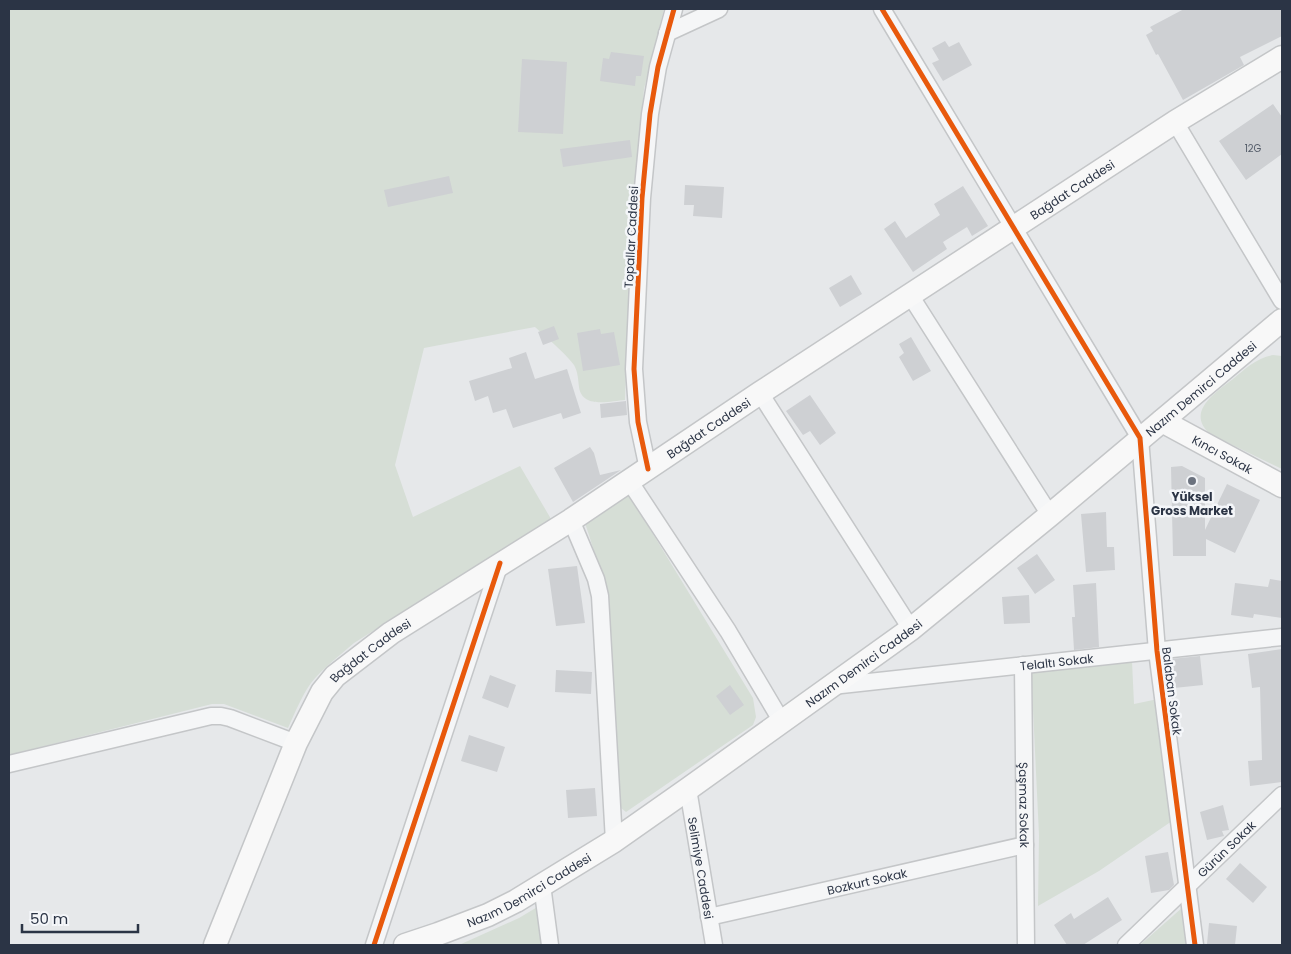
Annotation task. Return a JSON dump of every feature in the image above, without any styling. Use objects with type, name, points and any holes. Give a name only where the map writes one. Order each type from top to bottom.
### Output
[{"type":"main road","name":"Bağdat Caddesi","points":[[220,942],[296,743],[322,692],[335,676],[391,632],[630,482],[760,393],[1012,227],[1175,122],[1282,57]]},
{"type":"main road","name":"Nazım Demirci Caddesi","points":[[405,945],[488,915],[542,885],[614,840],[688,789],[911,629],[1140,438],[1273,338],[1282,320]]},
{"type":"main road","name":"Kıncı Sokak","points":[[1162,421],[1282,486]]},
{"type":"street","name":"Topallar Caddesi","points":[[648,469],[638,422],[634,369],[642,198],[650,114],[658,67],[674,9]]},
{"type":"street","points":[[667,33],[719,9]]},
{"type":"street","points":[[882,9],[1140,438]]},
{"type":"street","points":[[1175,122],[1282,301]]},
{"type":"street","points":[[910,295],[1050,515]]},
{"type":"street","points":[[760,393],[911,629]]},
{"type":"street","name":"Balaban Sokak","points":[[1140,438],[1157,651],[1194,945]]},
{"type":"street","points":[[630,482],[728,631],[782,722]]},
{"type":"street","points":[[571,520],[596,579],[600,596],[614,840]]},
{"type":"street","points":[[374,945],[500,563]]},
{"type":"street","name":"Telaltı Sokak","points":[[832,686],[1282,636]]},
{"type":"street","name":"Şaşmaz Sokak","points":[[1023,665],[1026,945]]},
{"type":"street","points":[[9,764],[211,716],[230,718],[296,743]]},
{"type":"street","name":"Selimiye Caddesi","points":[[688,789],[714,945]]},
{"type":"street","name":"Gürün Sokak","points":[[1126,945],[1188,888],[1282,795]]},
{"type":"street","name":"Bozkurt Sokak","points":[[709,917],[1025,845]]},
{"type":"street","points":[[542,885],[550,945]]},
{"type":"shaded area","points":[[9,9],[664,9],[644,89],[631,237],[625,400],[598,402],[585,398],[581,394],[574,365],[535,327],[424,348],[395,465],[413,517],[520,466],[551,519],[354,643],[311,683],[301,699],[288,728],[224,704],[212,704],[9,755]]},
{"type":"shaded area","points":[[1273,355],[1282,356],[1282,469],[1210,434],[1203,426],[1201,418],[1202,410],[1212,396],[1251,364]]},
{"type":"shaded area","points":[[628,493],[753,698],[756,717],[753,725],[626,812],[621,808],[619,801],[610,620],[600,571],[585,523]]},
{"type":"shaded area","points":[[1132,662],[1134,704],[1158,699],[1172,821],[1099,871],[1038,906],[1039,835],[1031,667]]},
{"type":"shaded area","points":[[539,906],[543,945],[459,945],[519,918]]},
{"type":"shaded area","points":[[1183,907],[1187,945],[1140,945]]},
{"type":"building","points":[[1184,9],[1282,9],[1282,36],[1240,57],[1244,65],[1183,100],[1146,35],[1153,31],[1150,27]]},
{"type":"building","points":[[945,41],[949,47],[959,42],[972,65],[943,81],[932,63],[939,60],[932,48]]},
{"type":"building","points":[[611,52],[644,56],[641,76],[636,76],[635,86],[600,81],[603,58],[609,59]]},
{"type":"building","points":[[522,59],[567,62],[563,134],[518,132]]},
{"type":"building","points":[[1273,104],[1282,117],[1282,154],[1246,180],[1219,141]]},
{"type":"building","points":[[630,140],[632,157],[563,167],[560,149]]},
{"type":"building","points":[[449,176],[453,193],[388,207],[384,190]]},
{"type":"building","points":[[685,185],[724,187],[722,218],[693,216],[694,205],[684,205]]},
{"type":"building","points":[[963,186],[988,226],[972,236],[967,227],[943,242],[947,249],[913,272],[884,229],[895,221],[906,238],[940,215],[934,204]]},
{"type":"building","points":[[851,275],[862,294],[840,307],[829,288]]},
{"type":"building","points":[[554,326],[559,339],[543,345],[538,332]]},
{"type":"building","points":[[600,329],[601,334],[614,332],[620,365],[583,371],[577,333]]},
{"type":"building","points":[[911,337],[931,371],[913,381],[899,357],[904,353],[899,344]]},
{"type":"building","points":[[526,352],[535,379],[567,369],[581,413],[563,419],[561,413],[513,428],[506,409],[493,413],[488,396],[475,401],[469,381],[512,368],[509,358]]},
{"type":"building","points":[[810,395],[836,433],[820,445],[810,431],[803,435],[786,411]]},
{"type":"building","points":[[626,401],[627,415],[601,418],[600,404]]},
{"type":"building","points":[[590,447],[594,453],[600,475],[621,470],[573,502],[554,468]]},
{"type":"building","points":[[1182,466],[1205,478],[1205,530],[1227,484],[1260,500],[1235,553],[1206,539],[1206,556],[1173,556],[1171,467]]},
{"type":"building","points":[[1106,512],[1107,547],[1114,547],[1115,570],[1086,572],[1081,514]]},
{"type":"building","points":[[1037,554],[1055,580],[1035,594],[1017,568]]},
{"type":"building","points":[[577,566],[585,623],[556,626],[548,569]]},
{"type":"building","points":[[1270,579],[1282,581],[1282,618],[1254,614],[1253,618],[1231,615],[1235,583],[1268,587]]},
{"type":"building","points":[[1096,583],[1099,647],[1074,650],[1072,617],[1075,617],[1073,585]]},
{"type":"building","points":[[1029,595],[1030,623],[1004,624],[1002,597]]},
{"type":"building","points":[[1282,649],[1282,782],[1250,786],[1248,761],[1262,760],[1260,687],[1252,688],[1248,654]]},
{"type":"building","points":[[1200,656],[1203,685],[1174,688],[1171,659]]},
{"type":"building","points":[[556,670],[592,672],[591,694],[555,692]]},
{"type":"building","points":[[490,675],[516,685],[508,708],[482,698]]},
{"type":"building","points":[[730,685],[744,705],[730,715],[716,696]]},
{"type":"building","points":[[469,735],[505,747],[497,772],[461,761]]},
{"type":"building","points":[[595,788],[597,816],[568,818],[566,790]]},
{"type":"building","points":[[1223,805],[1229,830],[1222,831],[1224,836],[1207,840],[1200,812]]},
{"type":"building","points":[[1168,852],[1174,885],[1169,890],[1151,893],[1145,856]]},
{"type":"building","points":[[1240,863],[1267,887],[1253,903],[1226,879]]},
{"type":"building","points":[[1108,897],[1122,920],[1083,945],[1067,945],[1054,925],[1071,913],[1074,919]]},
{"type":"building","points":[[1209,923],[1237,926],[1235,945],[1207,944]]},
{"type":"cycle path","points":[[648,469],[638,422],[634,369],[642,198],[650,114],[658,67],[674,9]]},
{"type":"cycle path","points":[[882,9],[1140,438],[1157,651],[1195,945]]},
{"type":"cycle path","points":[[374,945],[500,563]]},
{"type":"place","name":"Yüksel Gross Market","points":[[1192,481]]}]
